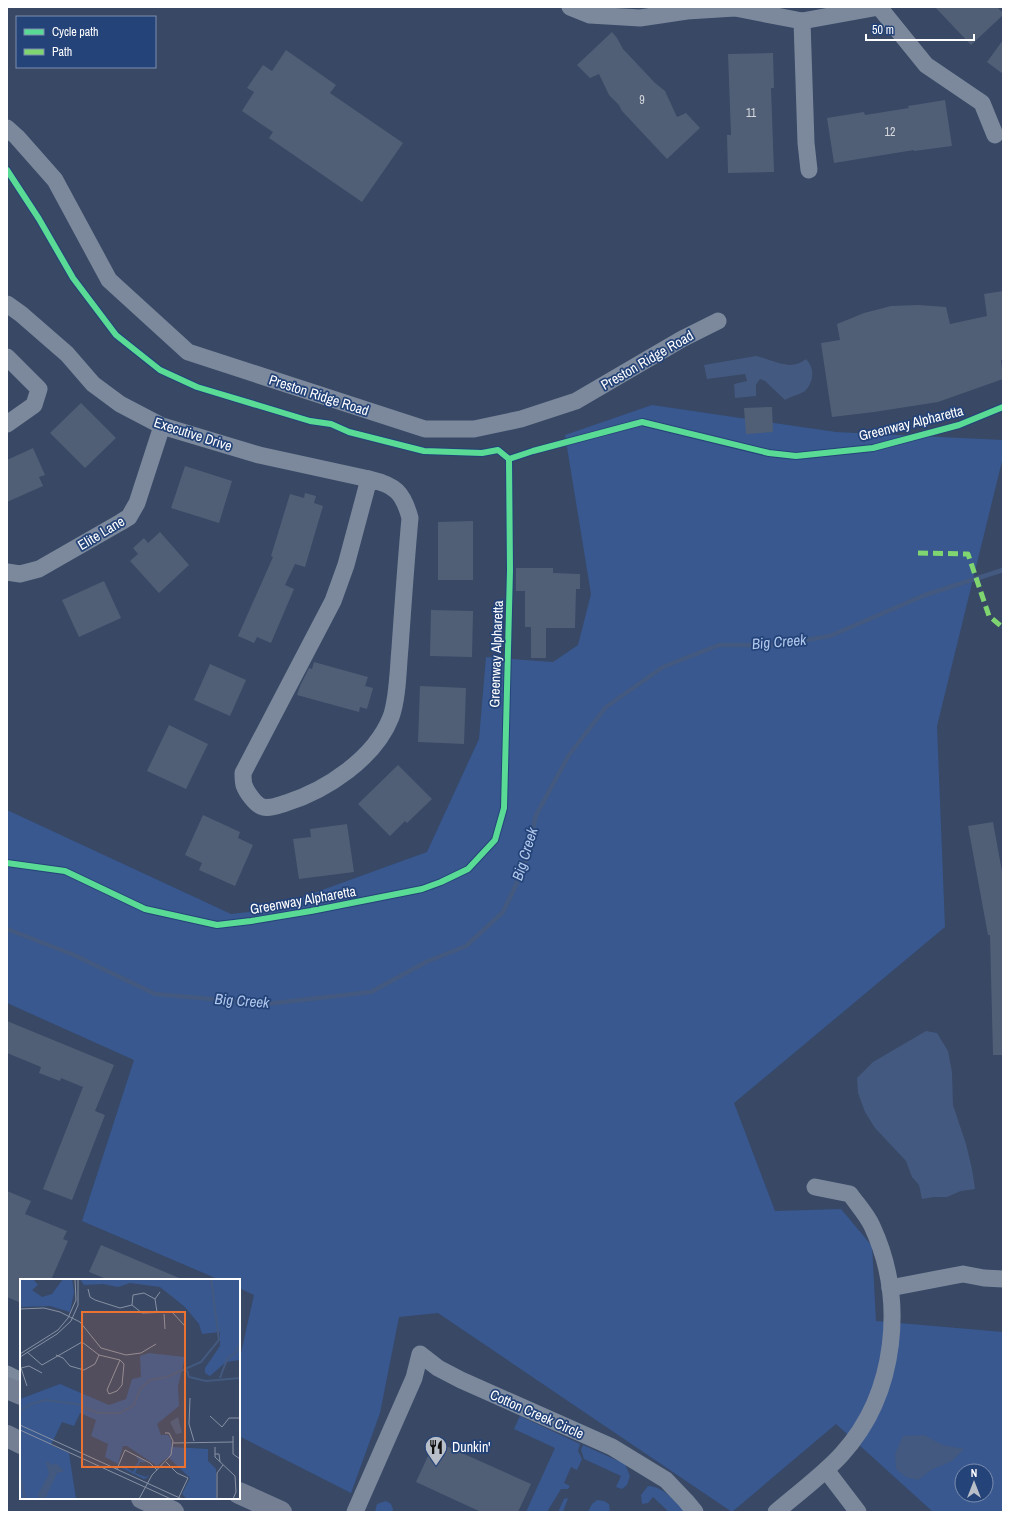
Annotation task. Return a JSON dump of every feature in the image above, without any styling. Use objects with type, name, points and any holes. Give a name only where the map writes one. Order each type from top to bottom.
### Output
[{"type":"highway","points":[[7,1388],[20,1394]]},
{"type":"highway","points":[[7,1436],[20,1442]]},
{"type":"highway","points":[[240,1493],[281,1512]]},
{"type":"highway","points":[[144,1499],[173,1512]]},
{"type":"street","points":[[570,7],[590,15],[640,18],[687,10],[734,8],[802,21],[879,7],[926,66],[982,103],[995,135]]},
{"type":"street","points":[[802,21],[806,143],[809,170]]},
{"type":"street","name":"Preston Ridge Road","points":[[7,128],[17,137],[55,180],[109,280],[188,352],[425,429],[474,429],[520,419],[576,401],[682,339],[718,321]]},
{"type":"street","name":"Executive Drive","points":[[7,304],[21,314],[67,354],[93,384],[120,404],[162,426],[259,455],[384,482],[396,490],[406,503],[410,518],[397,687],[392,716],[371,748],[355,765],[338,778],[318,790],[298,799],[273,807],[262,807],[255,803],[244,785],[243,773],[333,601],[346,565],[369,479]]},
{"type":"street","points":[[7,357],[38,388],[34,404],[7,424]]},
{"type":"street","name":"Elite Lane","points":[[7,572],[20,574],[39,569],[129,517],[137,503],[162,426]]},
{"type":"street","points":[[776,1512],[826,1470],[842,1454],[864,1423],[876,1398],[891,1344],[893,1323],[890,1288],[886,1265],[871,1225],[850,1194],[815,1187]]},
{"type":"street","points":[[890,1288],[963,1274],[984,1278],[1003,1279]]},
{"type":"street","name":"Cotton Creek Circle","points":[[355,1512],[361,1502],[414,1378],[420,1354],[438,1368],[461,1380],[612,1447],[666,1480],[695,1512]]},
{"type":"street","points":[[7,1374],[20,1380]]},
{"type":"street","points":[[826,1470],[842,1493],[858,1512]]},
{"type":"shaded area","points":[[756,356],[788,365],[800,363],[806,359],[812,371],[812,379],[808,387],[804,392],[785,400],[765,381],[760,379],[756,385],[756,396],[735,398],[734,384],[747,381],[745,374],[707,379],[704,365]]},
{"type":"shaded area","points":[[652,405],[836,432],[1003,440],[1003,457],[937,726],[945,927],[734,1103],[775,1211],[841,1209],[872,1246],[876,1321],[1003,1332],[1003,1512],[933,1512],[836,1424],[732,1512],[438,1313],[399,1317],[380,1413],[351,1493],[240,1437],[240,1358],[254,1295],[240,1288],[240,1279],[218,1279],[82,1221],[134,1060],[7,1003],[7,810],[231,914],[267,910],[427,852],[479,739],[486,657],[553,662],[578,645],[591,594],[565,435]]},
{"type":"shaded area","points":[[926,1031],[937,1033],[948,1051],[952,1072],[953,1105],[966,1144],[975,1189],[961,1191],[947,1197],[922,1199],[919,1185],[912,1177],[906,1161],[875,1128],[865,1112],[858,1093],[857,1078],[873,1062]]},
{"type":"shaded area","points":[[520,1416],[580,1444],[578,1451],[582,1459],[577,1470],[571,1467],[564,1483],[570,1486],[568,1489],[561,1489],[547,1512],[526,1512],[555,1448],[514,1429]]},
{"type":"shaded area","points":[[924,1435],[943,1445],[964,1449],[952,1461],[931,1470],[918,1480],[906,1477],[896,1469],[895,1454],[903,1436]]},
{"type":"shaded area","points":[[583,1445],[625,1464],[630,1476],[627,1485],[622,1489],[616,1487],[621,1476],[584,1459],[581,1450]]},
{"type":"shaded area","points":[[648,1486],[664,1492],[674,1499],[686,1512],[669,1512],[653,1497],[648,1503],[642,1504],[641,1495]]},
{"type":"shaded area","points":[[568,1498],[563,1512],[558,1512],[564,1499]]},
{"type":"shaded area","points":[[597,1500],[604,1501],[609,1504],[610,1512],[588,1512],[592,1504]]},
{"type":"shaded area","points":[[386,1501],[391,1504],[393,1509],[392,1512],[375,1512],[377,1504]]},
{"type":"building","points":[[935,7],[997,7],[1003,15],[971,45]]},
{"type":"building","points":[[612,32],[623,49],[655,83],[665,91],[677,117],[686,113],[700,128],[667,159],[609,95],[599,74],[590,78],[577,65]]},
{"type":"building","points":[[1003,40],[1003,74],[987,62]]},
{"type":"building","points":[[286,50],[336,85],[330,93],[403,143],[362,202],[269,138],[273,132],[242,111],[254,92],[247,88],[263,65],[272,71]]},
{"type":"building","points":[[773,53],[774,88],[771,88],[774,172],[728,173],[727,135],[731,135],[728,54]]},
{"type":"building","points":[[945,100],[952,146],[914,150],[834,163],[827,118],[864,112],[865,115],[909,108],[908,106]]},
{"type":"building","points":[[1003,291],[1003,360],[1001,360],[1003,379],[938,402],[832,417],[821,343],[840,340],[837,324],[864,313],[891,306],[918,305],[946,307],[950,324],[987,316],[984,294]]},
{"type":"building","points":[[81,403],[116,438],[85,468],[50,433]]},
{"type":"building","points":[[772,407],[773,432],[746,434],[744,408]]},
{"type":"building","points":[[33,448],[45,475],[39,477],[43,486],[7,502],[7,460]]},
{"type":"building","points":[[185,466],[232,481],[219,523],[171,508]]},
{"type":"building","points":[[305,493],[316,496],[314,503],[323,506],[305,567],[295,564],[285,585],[294,589],[271,643],[257,637],[254,643],[238,636],[273,557],[271,556],[290,494],[304,498]]},
{"type":"building","points":[[473,521],[473,580],[438,580],[438,522]]},
{"type":"building","points":[[160,532],[189,565],[159,593],[130,561],[138,554],[133,548],[144,538],[148,543]]},
{"type":"building","points":[[516,568],[553,568],[553,573],[580,574],[580,589],[576,589],[575,628],[546,628],[546,658],[531,658],[531,627],[525,627],[525,591],[516,591]]},
{"type":"building","points":[[104,581],[121,618],[79,637],[62,600]]},
{"type":"building","points":[[431,610],[473,611],[472,657],[430,656]]},
{"type":"building","points":[[314,662],[368,677],[365,686],[373,688],[367,709],[360,707],[359,712],[297,695],[309,668],[312,669]]},
{"type":"building","points":[[210,664],[246,680],[230,716],[194,700]]},
{"type":"building","points":[[420,686],[466,688],[464,744],[418,742]]},
{"type":"building","points":[[169,725],[208,744],[186,789],[147,771]]},
{"type":"building","points":[[398,765],[432,799],[407,823],[405,821],[390,836],[358,804]]},
{"type":"building","points":[[203,815],[240,832],[238,838],[253,845],[235,886],[199,870],[202,863],[185,855]]},
{"type":"building","points":[[993,822],[1003,877],[1003,1055],[993,1055],[990,935],[988,935],[968,826]]},
{"type":"building","points":[[347,824],[354,872],[299,879],[293,839],[311,837],[310,829]]},
{"type":"building","points":[[7,1021],[114,1065],[95,1111],[105,1115],[72,1200],[43,1189],[83,1087],[61,1078],[60,1081],[39,1073],[41,1067],[7,1053]]},
{"type":"building","points":[[7,1191],[31,1201],[25,1214],[67,1231],[63,1239],[68,1241],[51,1279],[20,1279],[20,1303],[7,1297]]},
{"type":"building","points":[[101,1245],[182,1279],[106,1279],[89,1272]]},
{"type":"building","points":[[435,1441],[531,1484],[518,1512],[481,1512],[416,1482]]},
{"type":"waterway","name":"Big Creek","points":[[7,929],[74,955],[155,994],[266,1004],[371,992],[426,962],[466,946],[503,912],[523,870],[536,815],[569,755],[606,707],[663,667],[719,645],[776,645],[830,636],[925,595],[1003,570]]},
{"type":"marked path","points":[[918,553],[968,554],[989,616],[1001,626],[1003,625]]},
{"type":"cycle path","points":[[7,170],[39,219],[73,278],[116,335],[160,370],[197,387],[310,421],[331,424],[349,432],[424,451],[482,453],[498,450],[509,459]]},
{"type":"cycle path","name":"Greenway Alpharetta","points":[[7,863],[65,871],[145,909],[217,925],[311,911],[422,889],[441,882],[468,869],[495,840],[504,808],[510,570],[509,459],[533,451],[642,422],[769,453],[796,456],[873,448],[959,425],[1003,407]]},
{"type":"place","name":"Dunkin'","points":[[436,1466]]}]
